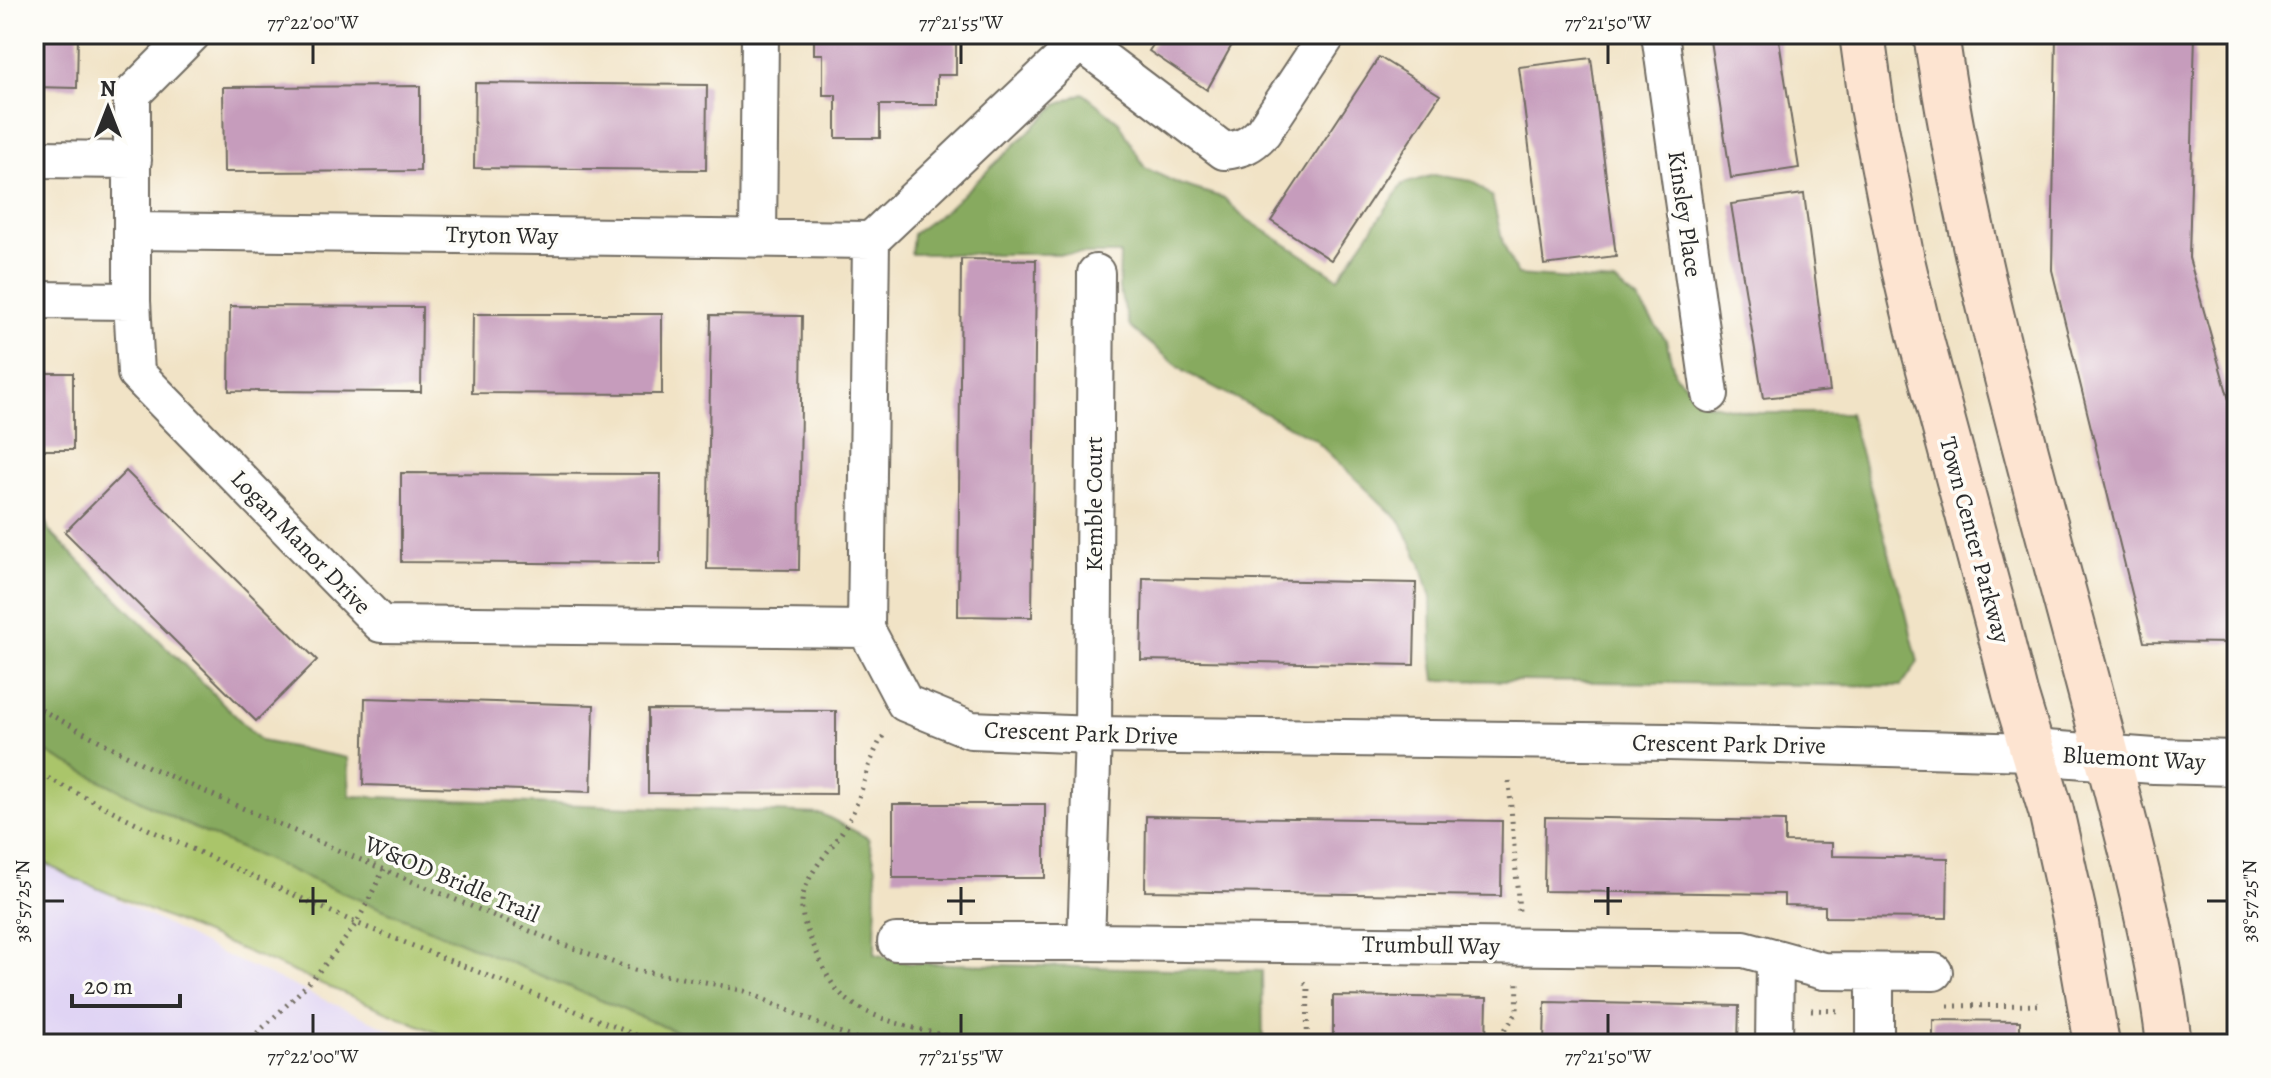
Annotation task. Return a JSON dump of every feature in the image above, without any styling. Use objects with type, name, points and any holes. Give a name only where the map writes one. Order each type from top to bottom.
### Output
[{"type":"main road","name":"Town Center Parkway","points":[[1862,34],[1882,162],[1916,321],[2032,752],[2051,811],[2078,933],[2097,1044]]},
{"type":"main road","points":[[1936,34],[1955,153],[1995,332],[2147,911],[2169,1044]]},
{"type":"street","name":"Logan Manor Drive","points":[[192,34],[132,94],[132,301],[136,373],[381,624],[866,629]]},
{"type":"street","points":[[758,239],[760,34]]},
{"type":"street","points":[[871,240],[1082,38],[1224,151],[1252,144],[1263,132],[1328,34]]},
{"type":"street","name":"Kinsley Place","points":[[1660,34],[1710,394]]},
{"type":"street","points":[[34,159],[133,160]]},
{"type":"street","name":"Tryton Way","points":[[132,231],[871,240]]},
{"type":"street","name":"Crescent Park Drive","points":[[871,240],[866,629],[905,703],[971,730],[1093,735],[1669,742],[2032,752]]},
{"type":"street","name":"Kemble Court","points":[[1093,735],[1096,273]]},
{"type":"street","points":[[34,300],[132,301]]},
{"type":"street","points":[[1086,942],[1093,735]]},
{"type":"street","name":"Bluemont Way","points":[[2032,752],[2154,761],[2237,763]]},
{"type":"street","name":"Trumbull Way","points":[[896,942],[1744,949],[1823,971],[1875,972],[1938,989]]},
{"type":"street","points":[[1774,1044],[1775,958]]},
{"type":"street","points":[[1875,972],[1875,1044]]},
{"type":"path","name":"W&OD Bridle Trail","points":[[34,706],[149,767],[554,941],[634,970],[745,991],[871,1044]]},
{"type":"path","points":[[883,736],[873,752],[854,811],[841,837],[820,861],[805,887],[800,912],[825,971],[838,992],[859,1010],[980,1044]]},
{"type":"path","points":[[34,771],[150,830],[356,923],[658,1044]]},
{"type":"path","points":[[1509,781],[1519,924]]},
{"type":"path","points":[[245,1044],[299,995],[322,969],[356,923],[384,869]]},
{"type":"path","points":[[1500,1044],[1500,1037],[1517,1012],[1518,968]]},
{"type":"path","points":[[1304,983],[1308,986],[1307,1044]]},
{"type":"path","points":[[1938,989],[2044,1005]]},
{"type":"shaded area","points":[[34,855],[218,952],[423,1044],[34,1044]]},
{"type":"green space","points":[[1083,93],[1119,122],[1145,168],[1179,184],[1224,198],[1242,216],[1338,278],[1403,184],[1434,175],[1472,181],[1492,197],[1503,243],[1517,275],[1615,282],[1638,301],[1666,340],[1675,375],[1706,403],[1755,413],[1849,413],[1918,662],[1901,686],[1435,680],[1431,598],[1421,564],[1401,522],[1314,439],[1185,372],[1130,327],[1119,289],[1120,254],[911,254],[913,234],[947,209],[1057,105]]},
{"type":"green space","points":[[34,487],[49,531],[261,741],[348,758],[350,796],[822,814],[868,838],[876,868],[875,954],[908,963],[1262,971],[1263,1044],[714,1044],[672,1030],[187,825],[34,746]]},
{"type":"green space","points":[[34,667],[107,711],[1023,1044],[463,1044],[71,877],[34,857]]},
{"type":"building","points":[[34,34],[78,34],[77,88],[34,87]]},
{"type":"building","points":[[814,34],[956,34],[956,75],[937,75],[937,105],[880,105],[880,138],[836,138],[836,95],[823,95],[823,54],[814,54]]},
{"type":"building","points":[[1160,34],[1238,34],[1207,90],[1149,51]]},
{"type":"building","points":[[1709,34],[1778,34],[1799,168],[1731,178]]},
{"type":"building","points":[[2056,34],[2195,34],[2189,258],[2237,428],[2237,643],[2144,642],[2052,270]]},
{"type":"building","points":[[1379,57],[1440,95],[1331,260],[1271,221]]},
{"type":"building","points":[[1591,58],[1616,256],[1544,265],[1519,67]]},
{"type":"building","points":[[475,83],[707,85],[706,170],[474,168]]},
{"type":"building","points":[[420,86],[420,171],[224,172],[223,87]]},
{"type":"building","points":[[1804,194],[1830,391],[1763,398],[1731,204]]},
{"type":"building","points":[[961,259],[1036,260],[1032,617],[958,616]]},
{"type":"building","points":[[230,306],[422,307],[421,392],[229,391]]},
{"type":"building","points":[[473,314],[662,314],[662,394],[472,393]]},
{"type":"building","points":[[711,315],[802,316],[799,570],[707,569]]},
{"type":"building","points":[[34,373],[73,373],[73,450],[34,450]]},
{"type":"building","points":[[126,471],[317,660],[256,721],[65,532]]},
{"type":"building","points":[[401,473],[661,474],[660,564],[401,562]]},
{"type":"building","points":[[1143,578],[1416,583],[1414,665],[1141,660]]},
{"type":"building","points":[[365,698],[594,705],[591,792],[363,785]]},
{"type":"building","points":[[648,710],[836,711],[836,794],[648,793]]},
{"type":"building","points":[[893,804],[1045,804],[1045,878],[893,878]]},
{"type":"building","points":[[1146,816],[1502,821],[1501,896],[1145,891]]},
{"type":"building","points":[[1545,817],[1785,821],[1785,842],[1832,843],[1832,856],[1948,858],[1947,918],[1825,917],[1825,906],[1784,905],[1784,894],[1544,891]]},
{"type":"building","points":[[1333,996],[1487,998],[1486,1044],[1333,1044]]},
{"type":"building","points":[[1545,1002],[1739,1006],[1738,1044],[1544,1044]]},
{"type":"building","points":[[1933,1020],[2020,1021],[2020,1044],[1933,1044]]}]
